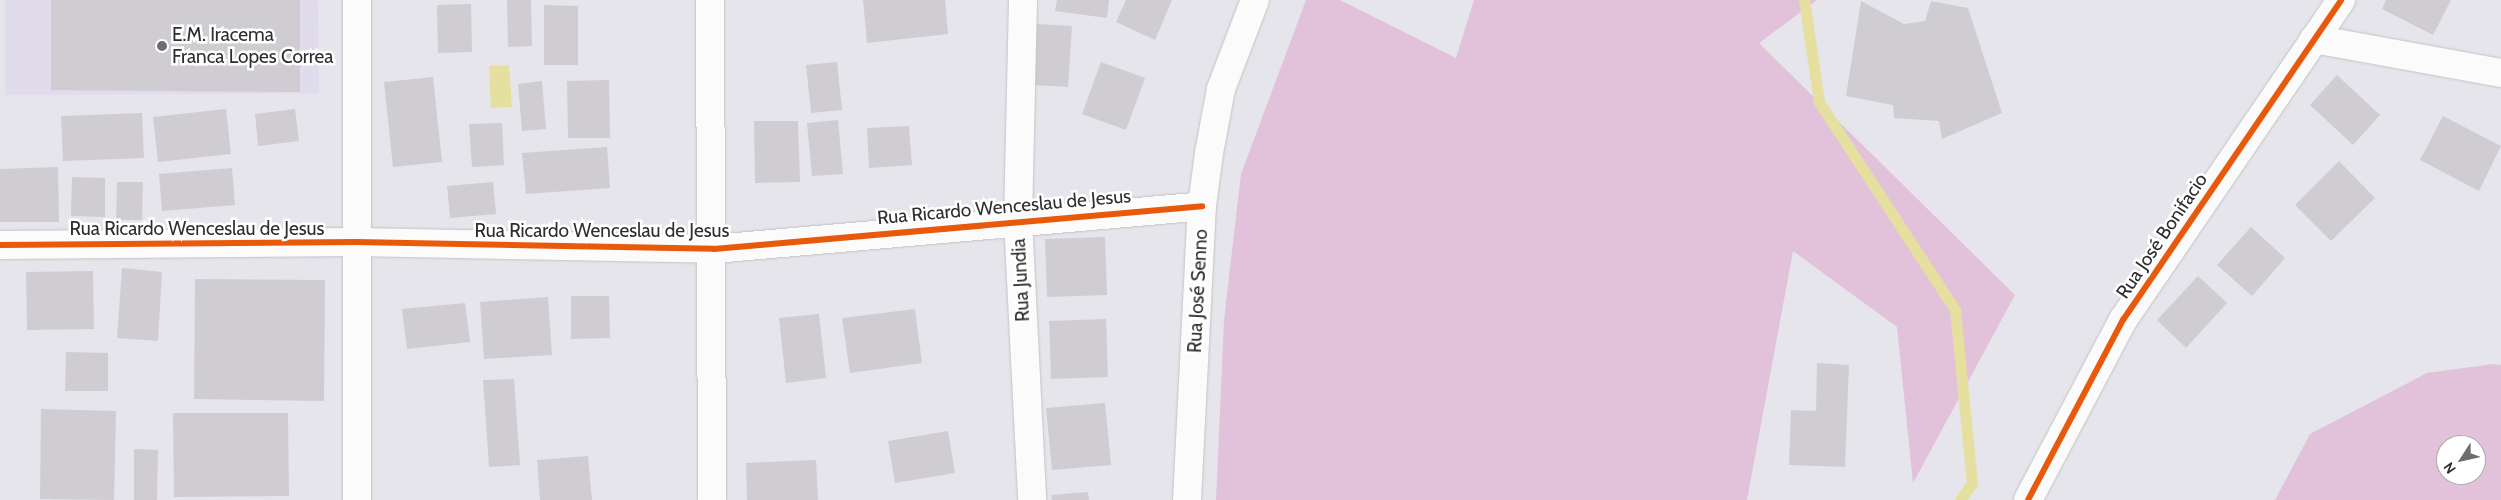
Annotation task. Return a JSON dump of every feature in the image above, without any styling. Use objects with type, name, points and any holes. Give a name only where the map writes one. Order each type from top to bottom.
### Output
[{"type":"street","points":[[357,0],[357,500]]},
{"type":"street","points":[[710,0],[714,249],[712,500]]},
{"type":"street","name":"Rua Jundia","points":[[1023,0],[1018,220],[1032,500]]},
{"type":"street","name":"Rua José Senno","points":[[1188,500],[1202,206],[1221,90],[1254,0]]},
{"type":"street","name":"Rua José Bonifacio","points":[[2028,500],[2123,320],[2341,0]]},
{"type":"street","points":[[2314,39],[2501,73]]},
{"type":"street","name":"Rua Ricardo Wenceslau de Jesus","points":[[0,245],[356,242],[714,249],[1018,220],[1202,206]]},
{"type":"shaded area","name":"E.M. Iracema Franca Lopes Correa","points":[[5,0],[318,0],[319,93],[5,95]]},
{"type":"shaded area","points":[[1306,0],[1340,0],[1456,58],[1474,0],[1817,0],[1759,43],[2015,295],[1913,483],[1897,327],[1793,251],[1747,500],[1216,500],[1224,320],[1241,174]]},
{"type":"shaded area","points":[[509,65],[512,107],[491,108],[489,66]]},
{"type":"shaded area","points":[[2493,364],[2501,365],[2501,500],[2275,500],[2310,434],[2427,373]]},
{"type":"building","name":"E.M. Iracema Franca Lopes Correa","points":[[51,0],[300,0],[300,92],[51,90]]},
{"type":"building","points":[[507,0],[531,0],[532,46],[508,47]]},
{"type":"building","points":[[863,0],[945,0],[948,34],[867,43]]},
{"type":"building","points":[[1057,0],[1109,0],[1107,18],[1055,11]]},
{"type":"building","points":[[1126,0],[1172,0],[1155,40],[1116,22]]},
{"type":"building","points":[[2386,0],[2451,0],[2433,35],[2382,9]]},
{"type":"building","points":[[1861,1],[1904,24],[1925,21],[1931,1],[1968,8],[2002,113],[1942,139],[1939,121],[1894,118],[1893,105],[1846,96]]},
{"type":"building","points":[[471,4],[472,52],[438,53],[437,5]]},
{"type":"building","points":[[544,5],[578,6],[578,65],[544,65]]},
{"type":"building","points":[[1037,24],[1072,26],[1068,87],[1033,85]]},
{"type":"building","points":[[837,62],[842,110],[811,113],[806,65]]},
{"type":"building","points":[[1101,62],[1145,78],[1126,130],[1082,114]]},
{"type":"building","points":[[2337,75],[2380,115],[2353,145],[2310,105]]},
{"type":"building","points":[[433,77],[442,162],[393,167],[384,82]]},
{"type":"building","points":[[609,80],[610,138],[568,138],[567,81]]},
{"type":"building","points":[[542,81],[546,129],[522,131],[518,84]]},
{"type":"building","points":[[226,109],[231,154],[158,162],[153,117]]},
{"type":"building","points":[[295,109],[299,141],[258,146],[255,114]]},
{"type":"building","points":[[142,113],[144,158],[63,161],[61,116]]},
{"type":"building","points":[[2443,116],[2501,146],[2479,191],[2420,160]]},
{"type":"building","points":[[838,120],[843,174],[812,176],[807,123]]},
{"type":"building","points":[[754,121],[798,121],[800,182],[755,183]]},
{"type":"building","points":[[502,123],[504,165],[472,167],[469,124]]},
{"type":"building","points":[[909,126],[912,165],[869,168],[867,128]]},
{"type":"building","points":[[607,147],[610,188],[526,194],[522,153]]},
{"type":"building","points":[[2339,161],[2375,198],[2331,241],[2295,205]]},
{"type":"building","points":[[58,167],[59,222],[0,222],[0,169]]},
{"type":"building","points":[[232,168],[235,205],[162,211],[159,174]]},
{"type":"building","points":[[72,177],[105,178],[105,217],[71,216]]},
{"type":"building","points":[[117,182],[143,182],[142,220],[116,220]]},
{"type":"building","points":[[493,182],[496,214],[450,218],[447,186]]},
{"type":"building","points":[[2251,227],[2285,258],[2252,296],[2217,265]]},
{"type":"building","points":[[1105,237],[1107,295],[1047,297],[1045,239]]},
{"type":"building","points":[[122,268],[162,272],[158,341],[117,338]]},
{"type":"building","points":[[93,271],[94,329],[27,330],[26,272]]},
{"type":"building","points":[[2198,276],[2227,303],[2186,348],[2157,320]]},
{"type":"building","points":[[195,279],[325,280],[324,401],[194,399]]},
{"type":"building","points":[[571,296],[609,296],[610,338],[571,339]]},
{"type":"building","points":[[548,297],[552,355],[484,359],[480,302]]},
{"type":"building","points":[[465,303],[470,342],[407,349],[402,309]]},
{"type":"building","points":[[915,309],[922,363],[850,373],[842,318]]},
{"type":"building","points":[[819,314],[826,378],[786,383],[779,318]]},
{"type":"building","points":[[1106,319],[1108,377],[1051,379],[1049,321]]},
{"type":"building","points":[[66,352],[108,353],[108,391],[65,391]]},
{"type":"building","points":[[1817,363],[1849,365],[1845,467],[1789,465],[1791,410],[1816,411]]},
{"type":"building","points":[[514,379],[520,465],[489,467],[483,380]]},
{"type":"building","points":[[1105,403],[1111,465],[1052,470],[1046,408]]},
{"type":"building","points":[[41,409],[116,411],[114,500],[40,499]]},
{"type":"building","points":[[173,413],[288,413],[289,496],[174,497]]},
{"type":"building","points":[[948,431],[955,473],[895,483],[888,441]]},
{"type":"building","points":[[134,449],[158,450],[157,500],[134,500]]},
{"type":"building","points":[[588,456],[592,500],[540,500],[537,460]]},
{"type":"building","points":[[816,460],[818,500],[747,500],[746,463]]},
{"type":"building","points":[[1088,492],[1089,500],[1052,500],[1051,495]]},
{"type":"waterway","points":[[1804,0],[1819,102],[1955,310],[1972,483],[1960,500]]},
{"type":"cycle path","points":[[2028,500],[2123,320],[2341,0]]},
{"type":"cycle path","points":[[0,245],[356,242],[714,249],[1202,206]]},
{"type":"place","name":"E.M. Iracema Franca Lopes Correa","points":[[162,46]]}]
